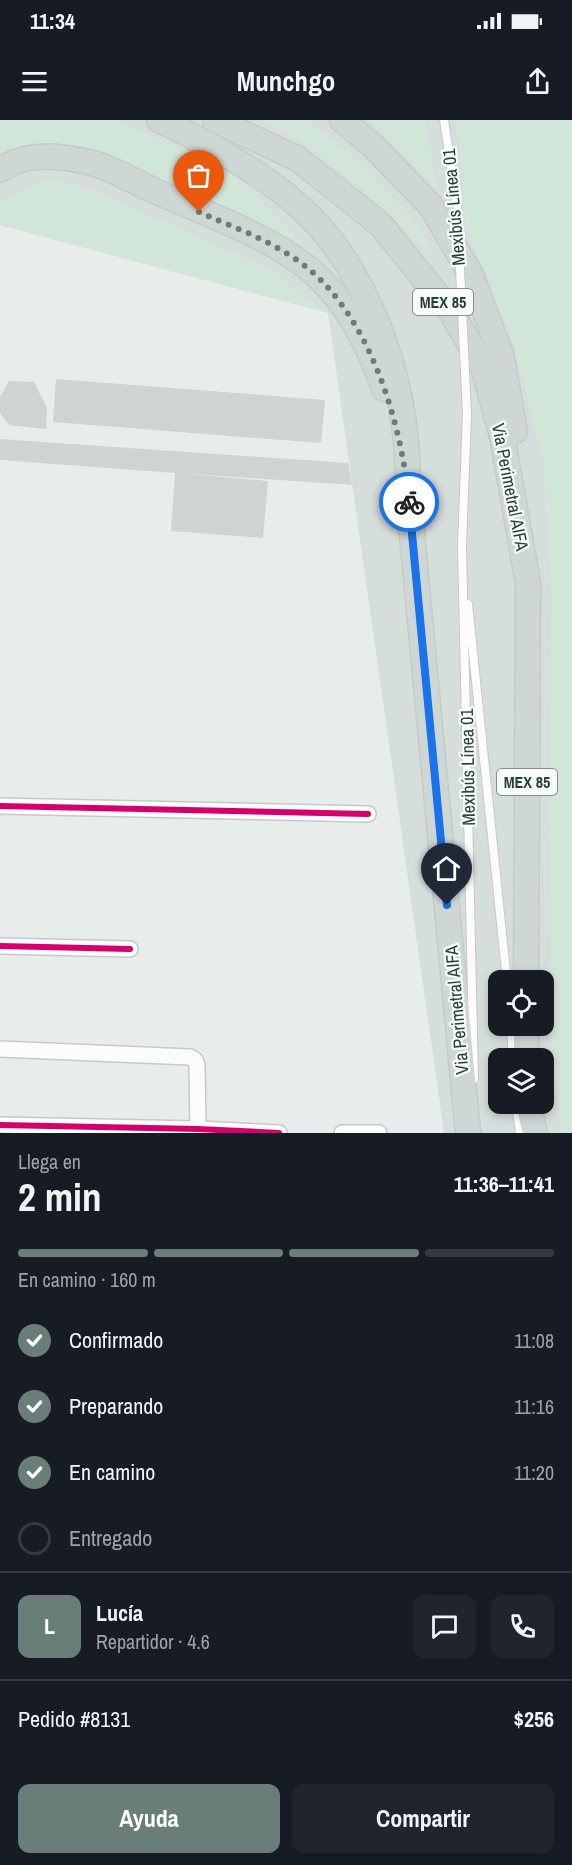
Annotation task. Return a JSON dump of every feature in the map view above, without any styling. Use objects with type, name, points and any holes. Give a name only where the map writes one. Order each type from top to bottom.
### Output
[{"type":"main road","points":[[159,120],[195,137],[279,189],[317,224],[343,256],[373,314],[396,381],[405,432],[408,492]]},
{"type":"main road","name":"Via Perimetral AIFA","points":[[215,120],[298,159],[381,225],[451,312],[483,367],[502,436],[528,583],[526,970]]},
{"type":"main road","points":[[342,120],[374,147],[431,206],[471,275],[501,354],[514,423],[528,583]]},
{"type":"main road","points":[[0,170],[9,164],[30,158],[50,156],[92,163],[263,241],[300,262],[334,294],[353,321],[375,367],[394,418],[408,492]]},
{"type":"main road","name":"Via Perimetral AIFA","points":[[408,492],[468,1133]]},
{"type":"main road","points":[[530,1114],[535,1133]]},
{"type":"street","points":[[0,806],[368,813]]},
{"type":"street","points":[[0,946],[130,949]]},
{"type":"street","points":[[0,1049],[190,1057],[197,1065],[198,1129]]},
{"type":"street","points":[[0,1125],[279,1133]]},
{"type":"street","points":[[342,1133],[379,1132]]},
{"type":"lane","name":"Mexibús Línea 01","points":[[444,120],[457,206],[467,414],[462,546],[474,1091]]},
{"type":"lane","name":"Mexibús Línea 01","points":[[462,546],[506,970]]},
{"type":"lane","points":[[517,1114],[520,1133]]},
{"type":"shaded area","points":[[0,120],[572,120],[572,1133],[444,1133],[328,313],[0,225]]},
{"type":"green space","points":[[0,120],[117,120],[192,154],[237,178],[323,264],[265,226],[103,158],[0,162]]},
{"type":"green space","points":[[260,120],[307,120],[362,164],[420,227],[437,262],[358,185],[294,136]]},
{"type":"green space","points":[[367,120],[426,120],[437,190],[384,133]]},
{"type":"green space","points":[[455,120],[572,120],[572,1133],[562,1133],[554,1083],[554,1048],[552,1048],[552,1036],[554,1036],[554,970],[551,970],[549,809],[551,594],[544,463],[515,346],[467,230]]},
{"type":"green space","points":[[45,179],[84,186],[274,271],[304,298],[328,313],[0,225],[0,201]]},
{"type":"building","points":[[56,379],[325,400],[321,443],[53,422]]},
{"type":"building","points":[[9,381],[34,382],[47,408],[46,429],[9,425],[0,413],[0,397]]},
{"type":"building","points":[[0,439],[348,463],[352,485],[178,473],[268,481],[263,538],[171,531],[175,473],[0,460]]},
{"type":"cycle path","points":[[0,806],[368,814]]},
{"type":"cycle path","points":[[0,946],[130,949]]},
{"type":"cycle path","points":[[0,1125],[279,1133]]},
{"type":"way so far","points":[[199,212],[280,249],[316,275],[334,294],[353,321],[380,377],[394,418],[409,502]]},
{"type":"route","points":[[409,502],[447,905]]}]
